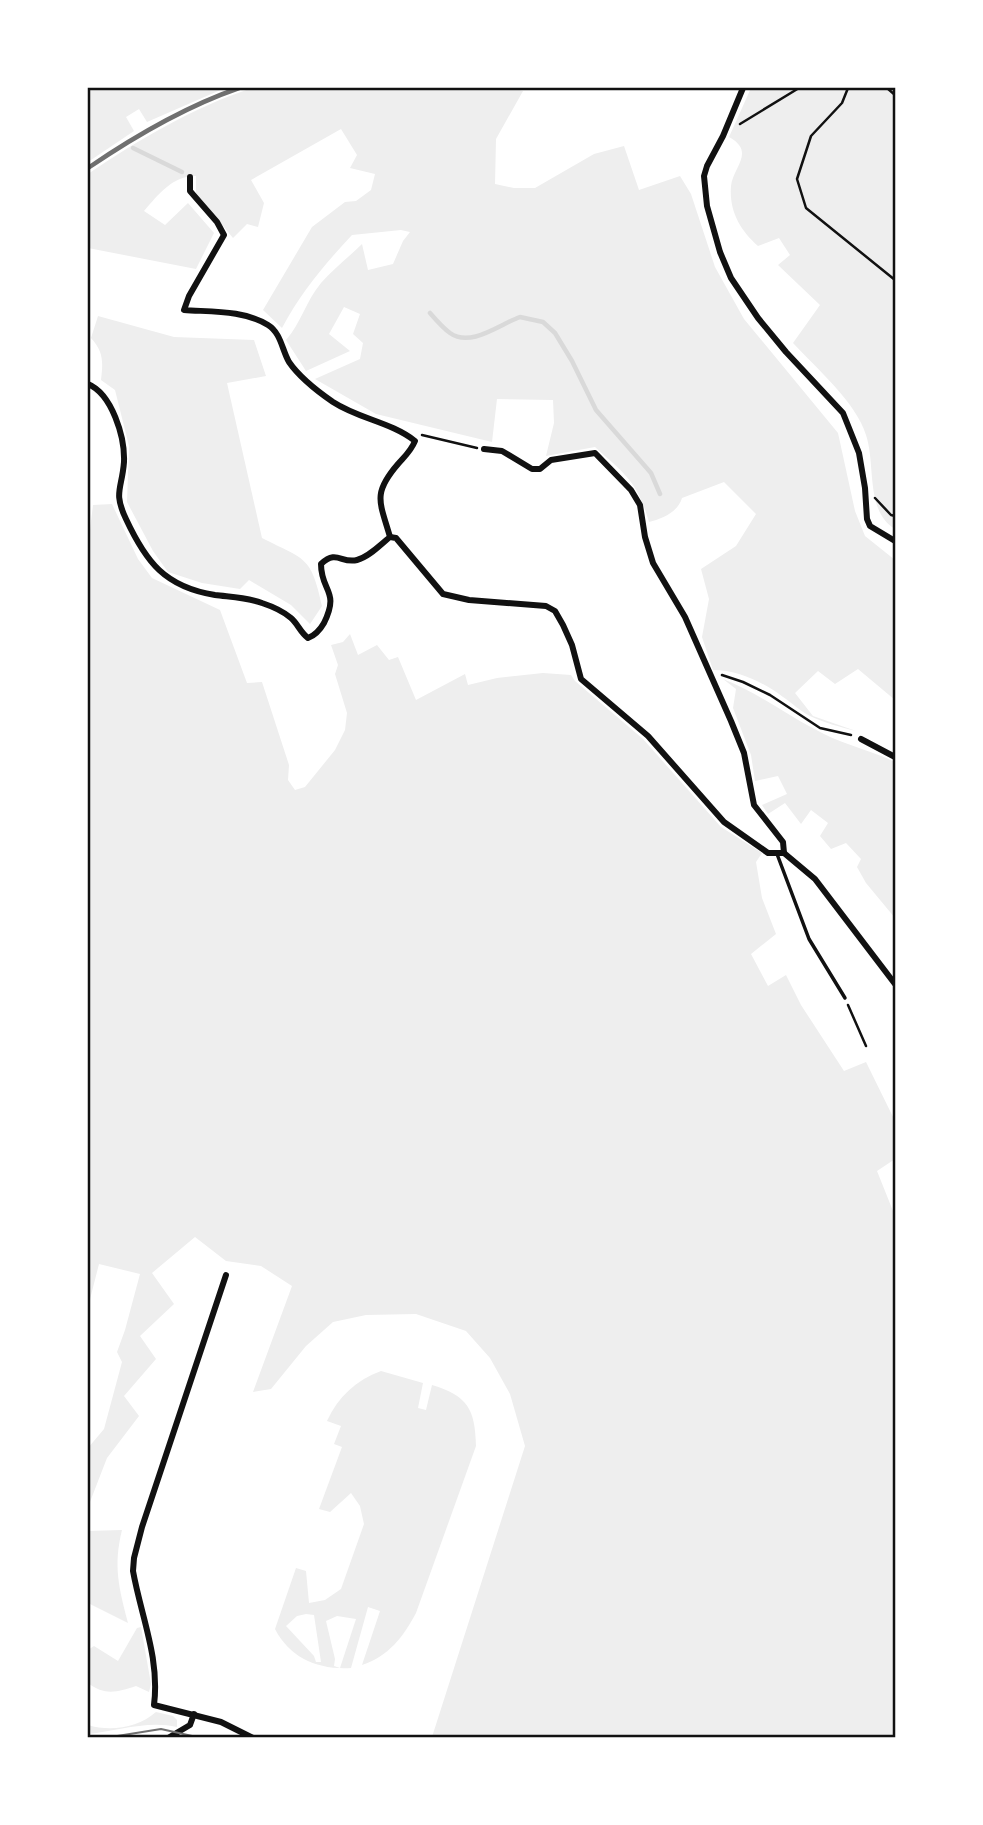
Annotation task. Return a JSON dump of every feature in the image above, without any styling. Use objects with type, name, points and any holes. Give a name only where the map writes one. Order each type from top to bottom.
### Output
[{"type":"street","points":[[743,88],[704,176],[707,206],[723,263],[730,278],[772,335],[843,413],[859,453],[865,488],[865,510],[870,526],[895,541]]},
{"type":"street","points":[[190,177],[190,191],[217,222],[224,235],[189,296],[184,310],[230,313],[253,318],[270,326],[280,340],[289,361],[304,380],[321,394],[343,408],[404,432],[415,441],[411,451],[381,486],[380,500],[390,537]]},
{"type":"street","points":[[88,384],[104,394],[122,445],[124,463],[117,496],[126,518],[151,563],[172,580],[207,594],[247,598],[264,604],[292,618],[308,638],[321,629],[332,605],[321,564],[328,558],[337,556],[355,561],[390,537],[396,538],[443,594],[469,600],[546,606],[555,611],[572,645],[581,679],[648,736],[724,822],[754,845],[768,853],[780,854],[815,879],[895,984]]},
{"type":"street","points":[[484,449],[502,451],[532,469],[540,469],[551,460],[595,453],[631,490],[640,505],[645,537],[653,563],[685,617],[744,753],[754,805],[783,842],[780,854]]},
{"type":"street","points":[[861,739],[895,757]]},
{"type":"street","points":[[226,1275],[142,1527],[134,1558],[135,1581],[154,1663],[155,1705],[194,1714],[241,1730],[253,1738]]},
{"type":"street","points":[[168,1738],[190,1725],[194,1714]]},
{"type":"lane","points":[[780,854],[809,939],[845,998]]},
{"type":"path","points":[[728,124],[736,126],[799,88]]},
{"type":"path","points":[[848,88],[842,103],[811,136],[797,179],[806,208],[895,280]]},
{"type":"path","points":[[887,88],[895,95]]},
{"type":"path","points":[[895,184],[895,199]]},
{"type":"path","points":[[415,441],[421,434],[484,449]]},
{"type":"path","points":[[865,488],[895,516]]},
{"type":"path","points":[[711,677],[720,675],[743,681],[820,728],[861,739]]},
{"type":"path","points":[[845,998],[866,1046]]},
{"type":"shaded area","points":[[88,88],[225,88],[147,122],[139,109],[126,117],[134,131],[88,162]]},
{"type":"shaded area","points":[[252,88],[512,88],[523,91],[496,139],[495,184],[535,188],[594,154],[624,146],[639,190],[680,176],[691,194],[715,267],[744,319],[838,433],[855,511],[865,536],[895,560],[895,700],[858,669],[835,684],[818,671],[795,693],[813,716],[856,731],[810,716],[750,678],[713,670],[702,637],[709,599],[701,569],[736,546],[756,514],[724,482],[682,498],[669,514],[649,522],[635,488],[595,447],[546,456],[554,423],[553,400],[497,399],[492,442],[376,414],[315,379],[360,359],[363,343],[353,334],[360,314],[344,307],[329,334],[350,351],[306,371],[286,340],[321,283],[362,244],[368,270],[393,264],[410,232],[401,230],[352,235],[314,279],[282,328],[263,310],[312,227],[345,202],[356,201],[371,190],[375,174],[350,168],[357,155],[341,129],[251,180],[264,203],[258,227],[247,224],[233,238],[196,193],[196,176],[180,179],[161,192],[144,211],[165,225],[188,203],[214,233],[196,269],[88,248],[88,174],[167,125]]},
{"type":"shaded area","points":[[751,88],[895,88],[895,529],[879,511],[869,447],[854,410],[793,343],[820,305],[778,265],[790,255],[779,238],[758,246],[741,227],[734,212],[731,186],[742,154],[741,148],[729,137]]},
{"type":"shaded area","points":[[98,316],[174,337],[254,340],[266,376],[227,383],[262,538],[304,561],[314,577],[322,606],[310,624],[291,605],[249,580],[240,589],[202,583],[168,572],[153,551],[127,502],[129,446],[115,390],[101,380],[102,358],[91,338]]},
{"type":"shaded area","points":[[112,504],[138,559],[152,578],[220,610],[247,683],[262,682],[289,765],[288,780],[295,790],[305,787],[335,750],[345,730],[347,713],[335,674],[338,665],[331,645],[343,642],[350,634],[358,655],[377,645],[389,660],[398,657],[416,700],[465,674],[468,685],[497,678],[543,673],[571,675],[643,739],[721,827],[762,853],[756,862],[762,898],[776,934],[751,954],[768,986],[786,975],[801,1005],[844,1071],[866,1062],[895,1121],[895,1159],[877,1171],[895,1216],[895,1737],[432,1737],[525,1446],[510,1394],[490,1358],[466,1331],[416,1314],[366,1315],[333,1322],[306,1346],[271,1389],[253,1392],[292,1286],[261,1266],[226,1261],[195,1237],[152,1273],[174,1304],[140,1336],[156,1359],[124,1396],[139,1416],[107,1458],[88,1507],[88,1448],[104,1429],[122,1362],[117,1352],[140,1274],[99,1264],[88,1307],[88,546],[93,505]]},
{"type":"shaded area","points":[[723,679],[824,734],[895,762],[895,918],[866,883],[857,867],[861,859],[846,843],[831,849],[820,836],[828,823],[811,810],[801,824],[785,803],[768,814],[762,805],[787,794],[778,776],[755,781],[751,755],[733,708],[736,689]]},
{"type":"shaded area","points":[[381,1371],[423,1383],[418,1408],[426,1410],[432,1385],[461,1399],[474,1422],[476,1446],[416,1613],[406,1630],[388,1651],[362,1665],[380,1611],[368,1607],[351,1668],[339,1668],[327,1667],[297,1655],[275,1629],[296,1568],[306,1571],[309,1603],[325,1600],[341,1589],[364,1524],[360,1506],[351,1493],[330,1512],[319,1509],[342,1447],[334,1444],[341,1426],[327,1421],[349,1390]],"holes":[[[314,1615],[321,1662],[316,1662],[314,1656],[286,1626],[297,1616]],[[337,1616],[356,1619],[340,1668],[334,1666],[335,1659],[326,1621]]]},
{"type":"shaded area","points":[[122,1530],[118,1577],[128,1623],[90,1604],[88,1607],[88,1531]]},
{"type":"shaded area","points":[[141,1627],[151,1684],[149,1692],[136,1686],[106,1691],[88,1683],[88,1650],[94,1646],[118,1661],[137,1628]]},
{"type":"shaded area","points":[[156,1712],[173,1716],[177,1720],[177,1727],[144,1725],[88,1734],[88,1725],[124,1727],[141,1722]]},
{"type":"waterway","points":[[133,148],[182,172]]},
{"type":"waterway","points":[[430,313],[450,333],[467,338],[520,317],[543,322],[555,333],[572,361],[596,410],[651,473],[660,494]]},
{"type":"tram line","points":[[111,1737],[161,1729],[201,1738]]},
{"type":"railway","points":[[88,168],[160,123],[239,88]]}]
